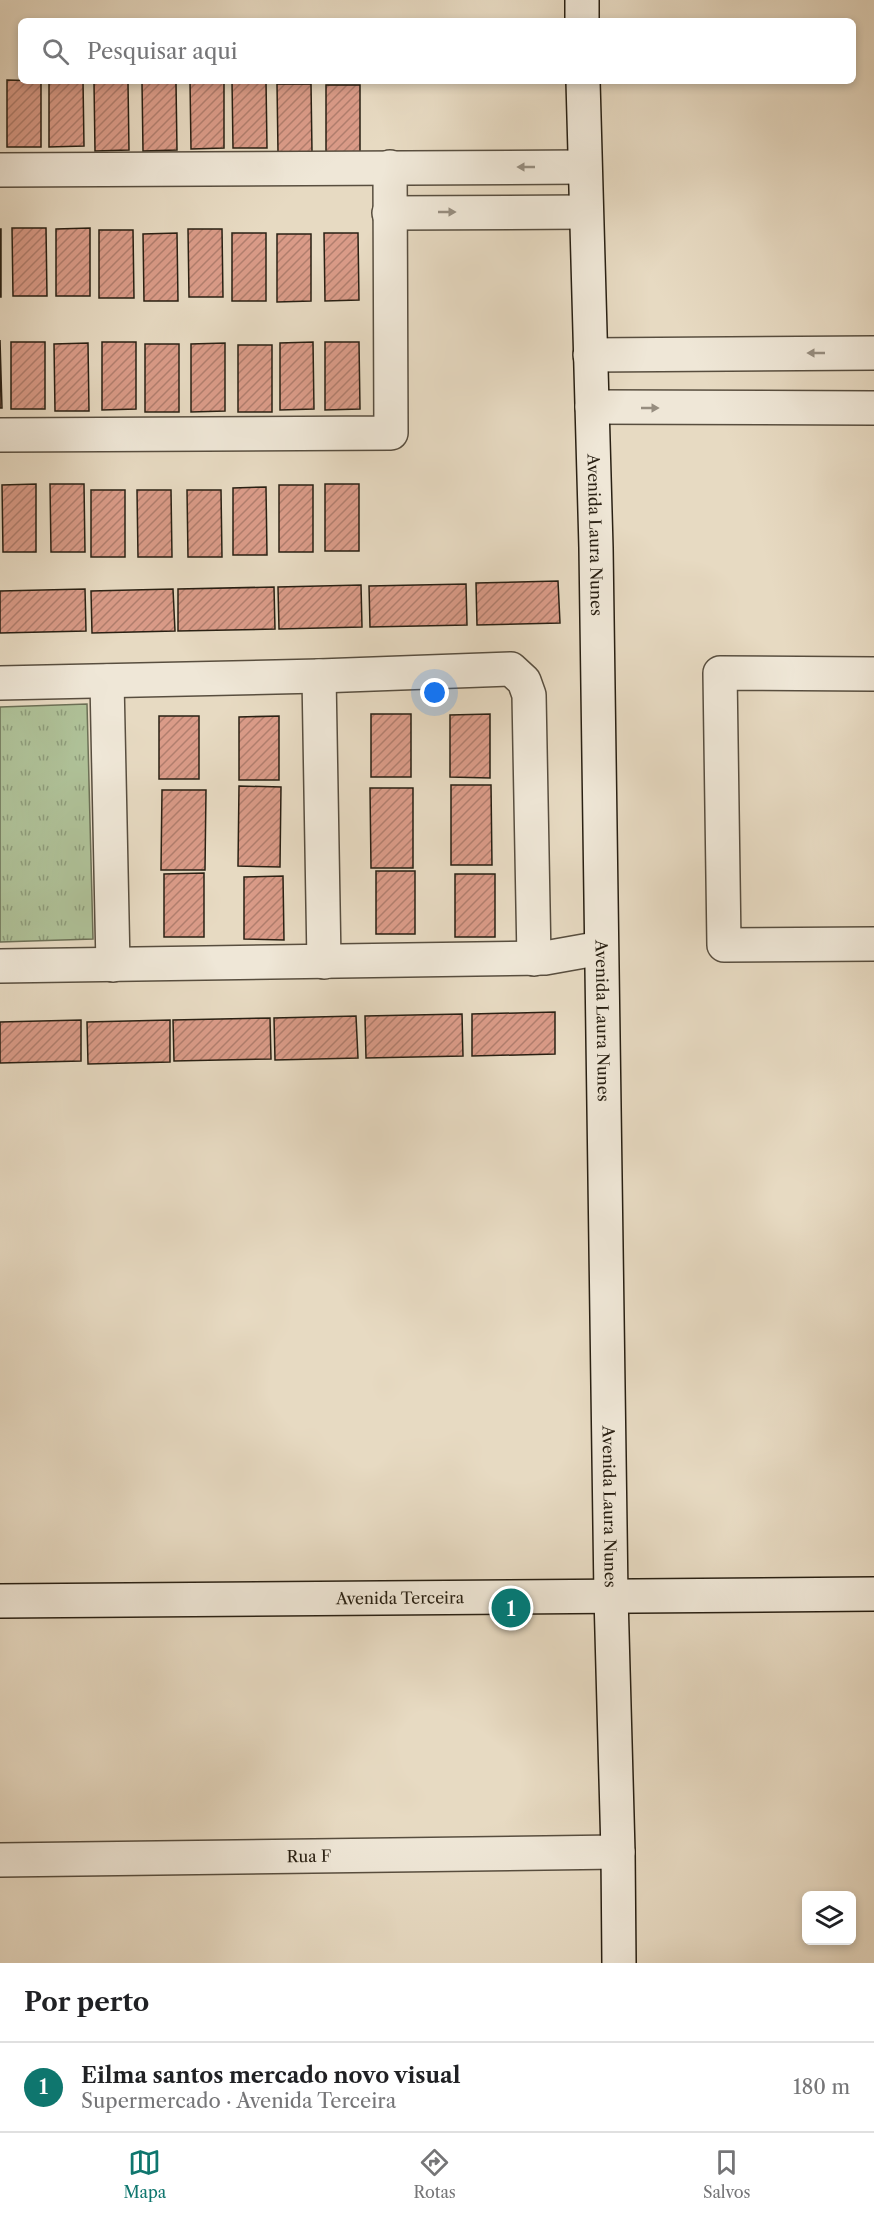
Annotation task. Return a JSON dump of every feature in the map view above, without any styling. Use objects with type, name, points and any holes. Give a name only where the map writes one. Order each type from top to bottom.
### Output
[{"type":"street","points":[[582,0],[582,18]]},
{"type":"street","name":"Avenida Laura Nunes","points":[[583,84],[596,548],[611,1596],[619,1963]]},
{"type":"street","points":[[0,170],[584,166]]},
{"type":"street","points":[[0,435],[391,432],[390,167]]},
{"type":"street","points":[[389,213],[586,212]]},
{"type":"street","points":[[590,355],[874,353]]},
{"type":"street","points":[[592,407],[874,408]]},
{"type":"street","points":[[0,683],[511,669],[524,681],[529,695],[531,715],[534,958]]},
{"type":"street","points":[[874,674],[720,673],[724,945],[874,944]]},
{"type":"street","points":[[319,676],[324,962]]},
{"type":"street","points":[[107,681],[113,965]]},
{"type":"street","points":[[0,966],[534,958],[601,948]]},
{"type":"street","name":"Avenida Terceira","points":[[0,1601],[874,1594]]},
{"type":"street","name":"Rua F","points":[[0,1860],[618,1852]]},
{"type":"green space","points":[[87,704],[93,939],[0,942],[0,707]]},
{"type":"building","points":[[7,80],[18,80],[18,84],[41,84],[41,147],[7,147]]},
{"type":"building","points":[[49,84],[83,84],[84,146],[49,147]]},
{"type":"building","points":[[94,84],[128,84],[129,150],[95,151]]},
{"type":"building","points":[[142,84],[176,84],[177,150],[143,151]]},
{"type":"building","points":[[190,84],[224,84],[224,148],[191,149]]},
{"type":"building","points":[[232,84],[266,84],[267,148],[233,148]]},
{"type":"building","points":[[277,84],[311,84],[312,152],[278,152]]},
{"type":"building","points":[[326,85],[360,85],[360,152],[326,152]]},
{"type":"building","points":[[12,228],[46,228],[47,296],[13,296]]},
{"type":"building","points":[[90,228],[90,296],[56,296],[56,229]]},
{"type":"building","points":[[1,229],[1,297],[0,297]]},
{"type":"building","points":[[188,229],[222,229],[223,297],[189,297]]},
{"type":"building","points":[[99,230],[133,230],[134,298],[99,298]]},
{"type":"building","points":[[177,233],[178,301],[144,301],[143,234]]},
{"type":"building","points":[[232,233],[266,233],[266,301],[232,301]]},
{"type":"building","points":[[324,233],[358,233],[359,300],[325,301]]},
{"type":"building","points":[[277,234],[311,234],[311,301],[277,302]]},
{"type":"building","points":[[0,340],[2,408],[0,408]]},
{"type":"building","points":[[11,342],[45,342],[45,409],[11,409]]},
{"type":"building","points":[[102,342],[136,342],[136,409],[102,410]]},
{"type":"building","points":[[313,342],[314,409],[280,410],[280,343]]},
{"type":"building","points":[[325,342],[359,342],[360,409],[325,410]]},
{"type":"building","points":[[88,343],[89,411],[55,411],[54,344]]},
{"type":"building","points":[[225,343],[225,411],[191,412],[191,344]]},
{"type":"building","points":[[145,344],[179,344],[179,412],[145,412]]},
{"type":"building","points":[[238,345],[272,345],[272,412],[238,412]]},
{"type":"building","points":[[36,484],[36,552],[3,552],[2,485]]},
{"type":"building","points":[[50,484],[84,484],[85,552],[51,552]]},
{"type":"building","points":[[325,484],[359,484],[359,551],[325,551]]},
{"type":"building","points":[[279,485],[313,485],[313,552],[279,552]]},
{"type":"building","points":[[266,487],[267,555],[233,555],[233,488]]},
{"type":"building","points":[[91,490],[125,490],[125,557],[91,557]]},
{"type":"building","points":[[137,490],[171,490],[172,557],[138,557]]},
{"type":"building","points":[[187,490],[221,490],[222,557],[188,557]]},
{"type":"building","points":[[558,581],[560,623],[477,625],[476,583]]},
{"type":"building","points":[[466,584],[467,625],[370,627],[369,586]]},
{"type":"building","points":[[361,585],[362,627],[279,629],[278,587]]},
{"type":"building","points":[[274,587],[275,629],[178,631],[178,589]]},
{"type":"building","points":[[85,589],[86,631],[0,633],[0,591]]},
{"type":"building","points":[[173,589],[175,631],[92,633],[91,591]]},
{"type":"building","points":[[371,714],[411,714],[411,777],[371,777]]},
{"type":"building","points":[[490,714],[490,778],[450,777],[450,715]]},
{"type":"building","points":[[159,716],[199,716],[199,779],[159,779]]},
{"type":"building","points":[[279,716],[279,780],[239,780],[239,717]]},
{"type":"building","points":[[451,785],[491,785],[492,865],[451,865]]},
{"type":"building","points":[[239,786],[281,787],[280,867],[238,866]]},
{"type":"building","points":[[370,788],[413,788],[413,868],[371,868]]},
{"type":"building","points":[[162,790],[206,790],[205,870],[161,870]]},
{"type":"building","points":[[376,871],[415,871],[415,934],[376,934]]},
{"type":"building","points":[[204,873],[204,937],[164,937],[164,874]]},
{"type":"building","points":[[455,874],[495,874],[495,937],[455,937]]},
{"type":"building","points":[[283,876],[284,940],[244,939],[244,877]]},
{"type":"building","points":[[555,1012],[555,1054],[472,1056],[472,1014]]},
{"type":"building","points":[[462,1014],[463,1056],[366,1058],[365,1016]]},
{"type":"building","points":[[356,1016],[358,1058],[275,1060],[274,1018]]},
{"type":"building","points":[[270,1018],[271,1059],[174,1061],[173,1020]]},
{"type":"building","points":[[81,1020],[81,1061],[0,1063],[0,1022]]},
{"type":"building","points":[[170,1020],[170,1062],[88,1064],[87,1022]]},
{"type":"place","name":"Eilma santos mercado novo visual","points":[[511,1608]]}]
